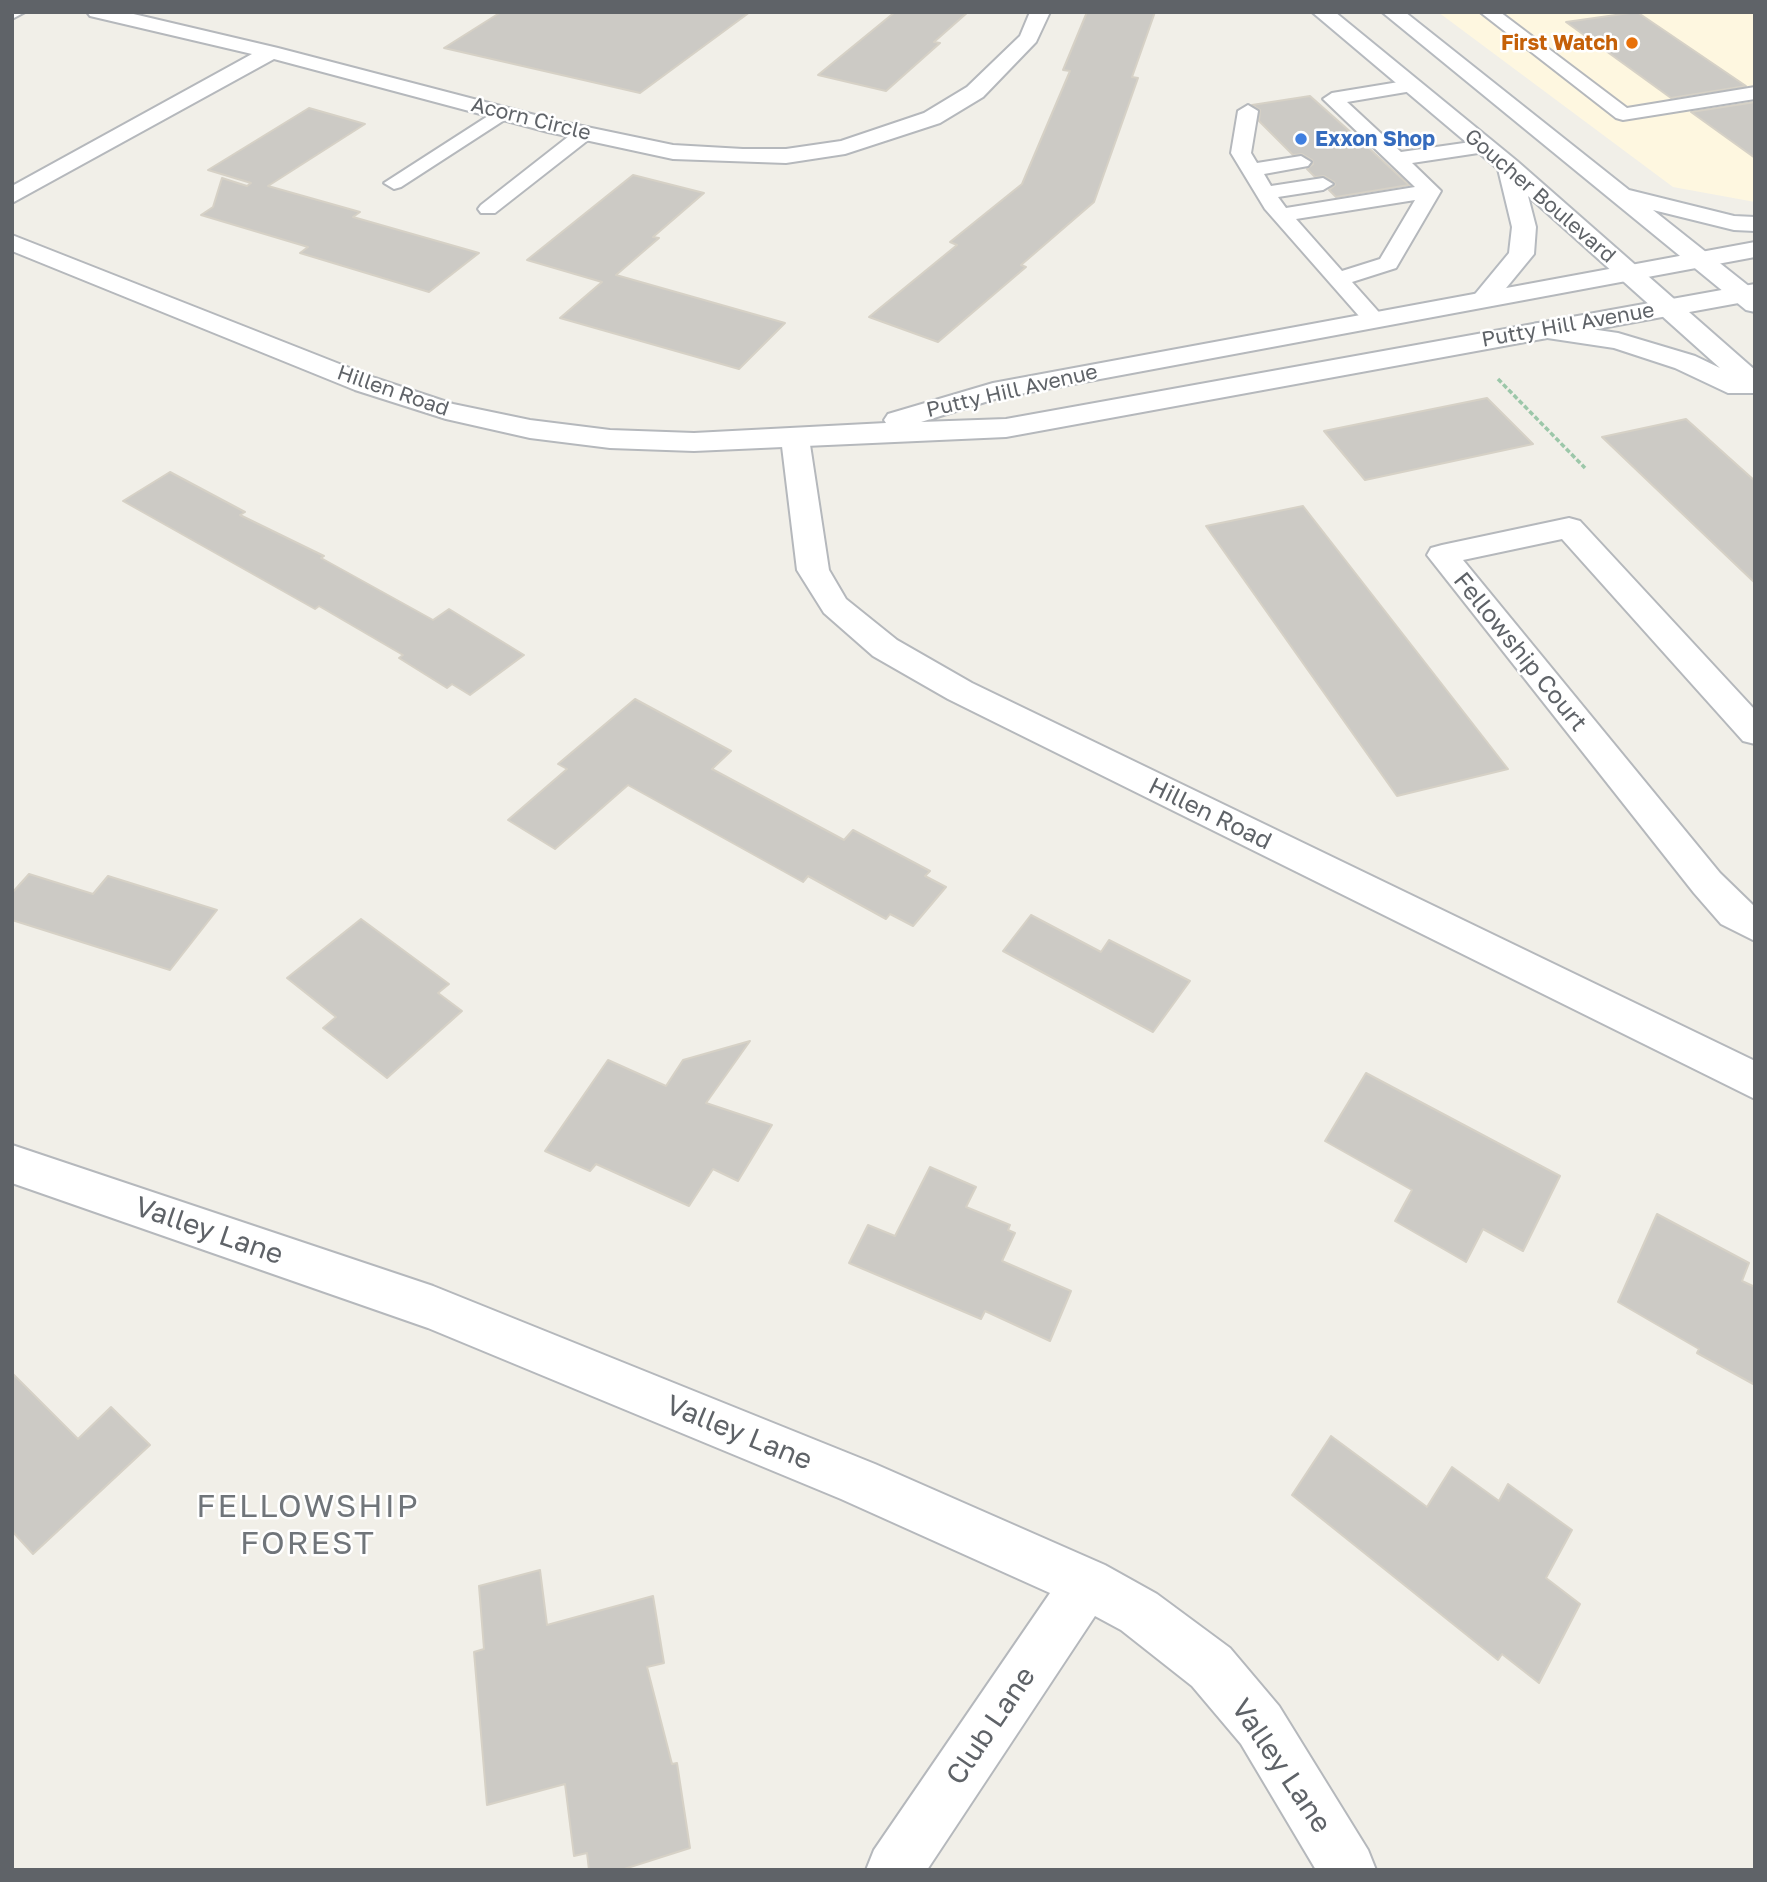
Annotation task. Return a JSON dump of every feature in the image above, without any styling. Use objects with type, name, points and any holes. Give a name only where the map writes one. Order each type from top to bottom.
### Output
[{"type":"street","name":"Acorn Circle","points":[[97,12],[271,52],[585,133],[673,152],[743,156],[786,156],[845,147],[932,118],[975,92],[1029,38],[1040,12]]},
{"type":"street","name":"Goucher Boulevard","points":[[1322,12],[1509,166],[1755,385]]},
{"type":"street","name":"Goucher Boulevard","points":[[1398,14],[1700,259],[1751,297]]},
{"type":"street","points":[[12,196],[271,52]]},
{"type":"street","points":[[1484,299],[1521,254],[1524,227],[1509,166]]},
{"type":"street","points":[[1620,194],[1734,223],[1755,224]]},
{"type":"street","name":"Hillen Road","points":[[12,242],[365,384],[446,411],[530,429],[610,439],[694,442],[867,432]]},
{"type":"street","name":"Putty Hill Avenue","points":[[867,432],[932,408],[993,391],[1755,249]]},
{"type":"street","name":"Putty Hill Avenue","points":[[867,432],[1006,428],[1667,308],[1751,297]]},
{"type":"street","points":[[1543,330],[1618,341],[1645,349],[1685,362],[1755,395]]},
{"type":"street","name":"Hillen Road","points":[[795,438],[813,570],[835,606],[884,648],[960,691],[1755,1081]]},
{"type":"street","name":"Fellowship Court","points":[[1755,732],[1569,528],[1441,555],[1707,883],[1734,913],[1755,926]]},
{"type":"street","name":"Valley Lane","points":[[15,1167],[433,1308],[858,1481],[1087,1583],[1139,1612],[1211,1667],[1260,1725],[1348,1870]]},
{"type":"street","name":"Club Lane","points":[[894,1870],[1087,1583]]},
{"type":"lane","points":[[1489,12],[1623,114],[1755,93]]},
{"type":"lane","points":[[1411,86],[1333,108],[1392,161],[1431,191]]},
{"type":"lane","points":[[394,183],[502,113]]},
{"type":"lane","points":[[1253,123],[1241,153],[1264,193],[1374,319]]},
{"type":"lane","points":[[488,209],[585,133]]},
{"type":"lane","points":[[1392,161],[1485,146]]},
{"type":"lane","points":[[1251,170],[1301,162]]},
{"type":"lane","points":[[1264,193],[1323,184]]},
{"type":"lane","points":[[1281,215],[1431,191]]},
{"type":"lane","points":[[1338,280],[1388,263],[1431,191]]},
{"type":"path","points":[[1497,378],[1585,468]]},
{"type":"shaded area","points":[[1438,12],[1755,12],[1755,202],[1673,187]]},
{"type":"building","points":[[501,12],[750,12],[640,93],[444,48]]},
{"type":"building","points":[[895,12],[968,12],[934,42],[940,43],[886,91],[818,75]]},
{"type":"building","points":[[1087,12],[1155,12],[1132,77],[1138,78],[1094,202],[1021,265],[1026,267],[938,342],[869,317],[957,245],[950,242],[1022,184],[1070,71],[1063,70]]},
{"type":"building","points":[[1637,12],[1746,86],[1671,98],[1566,22]]},
{"type":"building","points":[[1310,96],[1409,185],[1336,197],[1329,190],[1335,185],[1334,182],[1324,176],[1315,177],[1307,169],[1313,164],[1312,160],[1302,154],[1293,155],[1259,121],[1260,110],[1252,105]]},
{"type":"building","points":[[1755,102],[1755,158],[1691,112]]},
{"type":"building","points":[[309,108],[365,124],[268,186],[360,212],[353,217],[479,253],[429,292],[300,253],[308,247],[201,215],[213,207],[222,178],[247,186],[251,183],[208,170]]},
{"type":"building","points":[[633,175],[704,193],[653,237],[659,238],[616,275],[785,323],[739,369],[560,318],[602,282],[527,260]]},
{"type":"building","points":[[1487,398],[1533,444],[1365,480],[1324,431]]},
{"type":"building","points":[[1686,419],[1755,481],[1755,583],[1602,437]]},
{"type":"building","points":[[170,472],[245,512],[240,515],[324,556],[321,558],[433,620],[449,609],[524,655],[470,695],[452,684],[447,688],[399,658],[403,655],[319,606],[315,609],[123,501]]},
{"type":"building","points":[[1303,506],[1508,769],[1397,796],[1206,526]]},
{"type":"building","points":[[635,699],[731,751],[712,769],[844,840],[853,830],[930,871],[925,876],[946,887],[913,926],[890,914],[886,919],[808,876],[803,882],[628,785],[555,849],[508,820],[567,769],[558,764]]},
{"type":"building","points":[[29,874],[93,894],[108,876],[217,910],[170,970],[12,920],[12,893]]},
{"type":"building","points":[[1031,915],[1101,952],[1109,940],[1190,981],[1153,1032],[1003,951]]},
{"type":"building","points":[[361,919],[449,984],[438,993],[462,1011],[387,1078],[323,1028],[336,1017],[287,978]]},
{"type":"building","points":[[750,1041],[706,1103],[772,1125],[738,1181],[713,1169],[689,1206],[596,1164],[590,1171],[545,1151],[608,1060],[666,1086],[683,1060]]},
{"type":"building","points":[[1366,1073],[1560,1176],[1523,1251],[1483,1229],[1466,1262],[1395,1221],[1412,1190],[1325,1141]]},
{"type":"building","points":[[930,1167],[976,1187],[966,1207],[1010,1225],[1008,1230],[1015,1233],[1002,1261],[1071,1291],[1050,1341],[985,1311],[981,1319],[849,1263],[868,1225],[895,1236]]},
{"type":"building","points":[[1657,1214],[1749,1263],[1742,1281],[1755,1287],[1755,1385],[1697,1353],[1699,1349],[1618,1302]]},
{"type":"building","points":[[12,1373],[78,1439],[111,1407],[150,1445],[33,1554],[12,1531]]},
{"type":"building","points":[[1331,1436],[1427,1507],[1452,1467],[1499,1501],[1508,1484],[1572,1530],[1546,1578],[1580,1604],[1539,1683],[1502,1654],[1498,1660],[1292,1495]]},
{"type":"building","points":[[540,1570],[547,1625],[653,1596],[664,1663],[647,1667],[672,1764],[677,1763],[690,1848],[621,1870],[589,1870],[587,1853],[574,1856],[565,1784],[487,1805],[474,1652],[484,1649],[479,1586]]},
{"type":"place","name":"First Watch","points":[[1632,43]]},
{"type":"place","name":"Exxon Shop","points":[[1301,139]]},
{"type":"district","name":"FELLOWSHIP FOREST","points":[[308,1526]]}]
